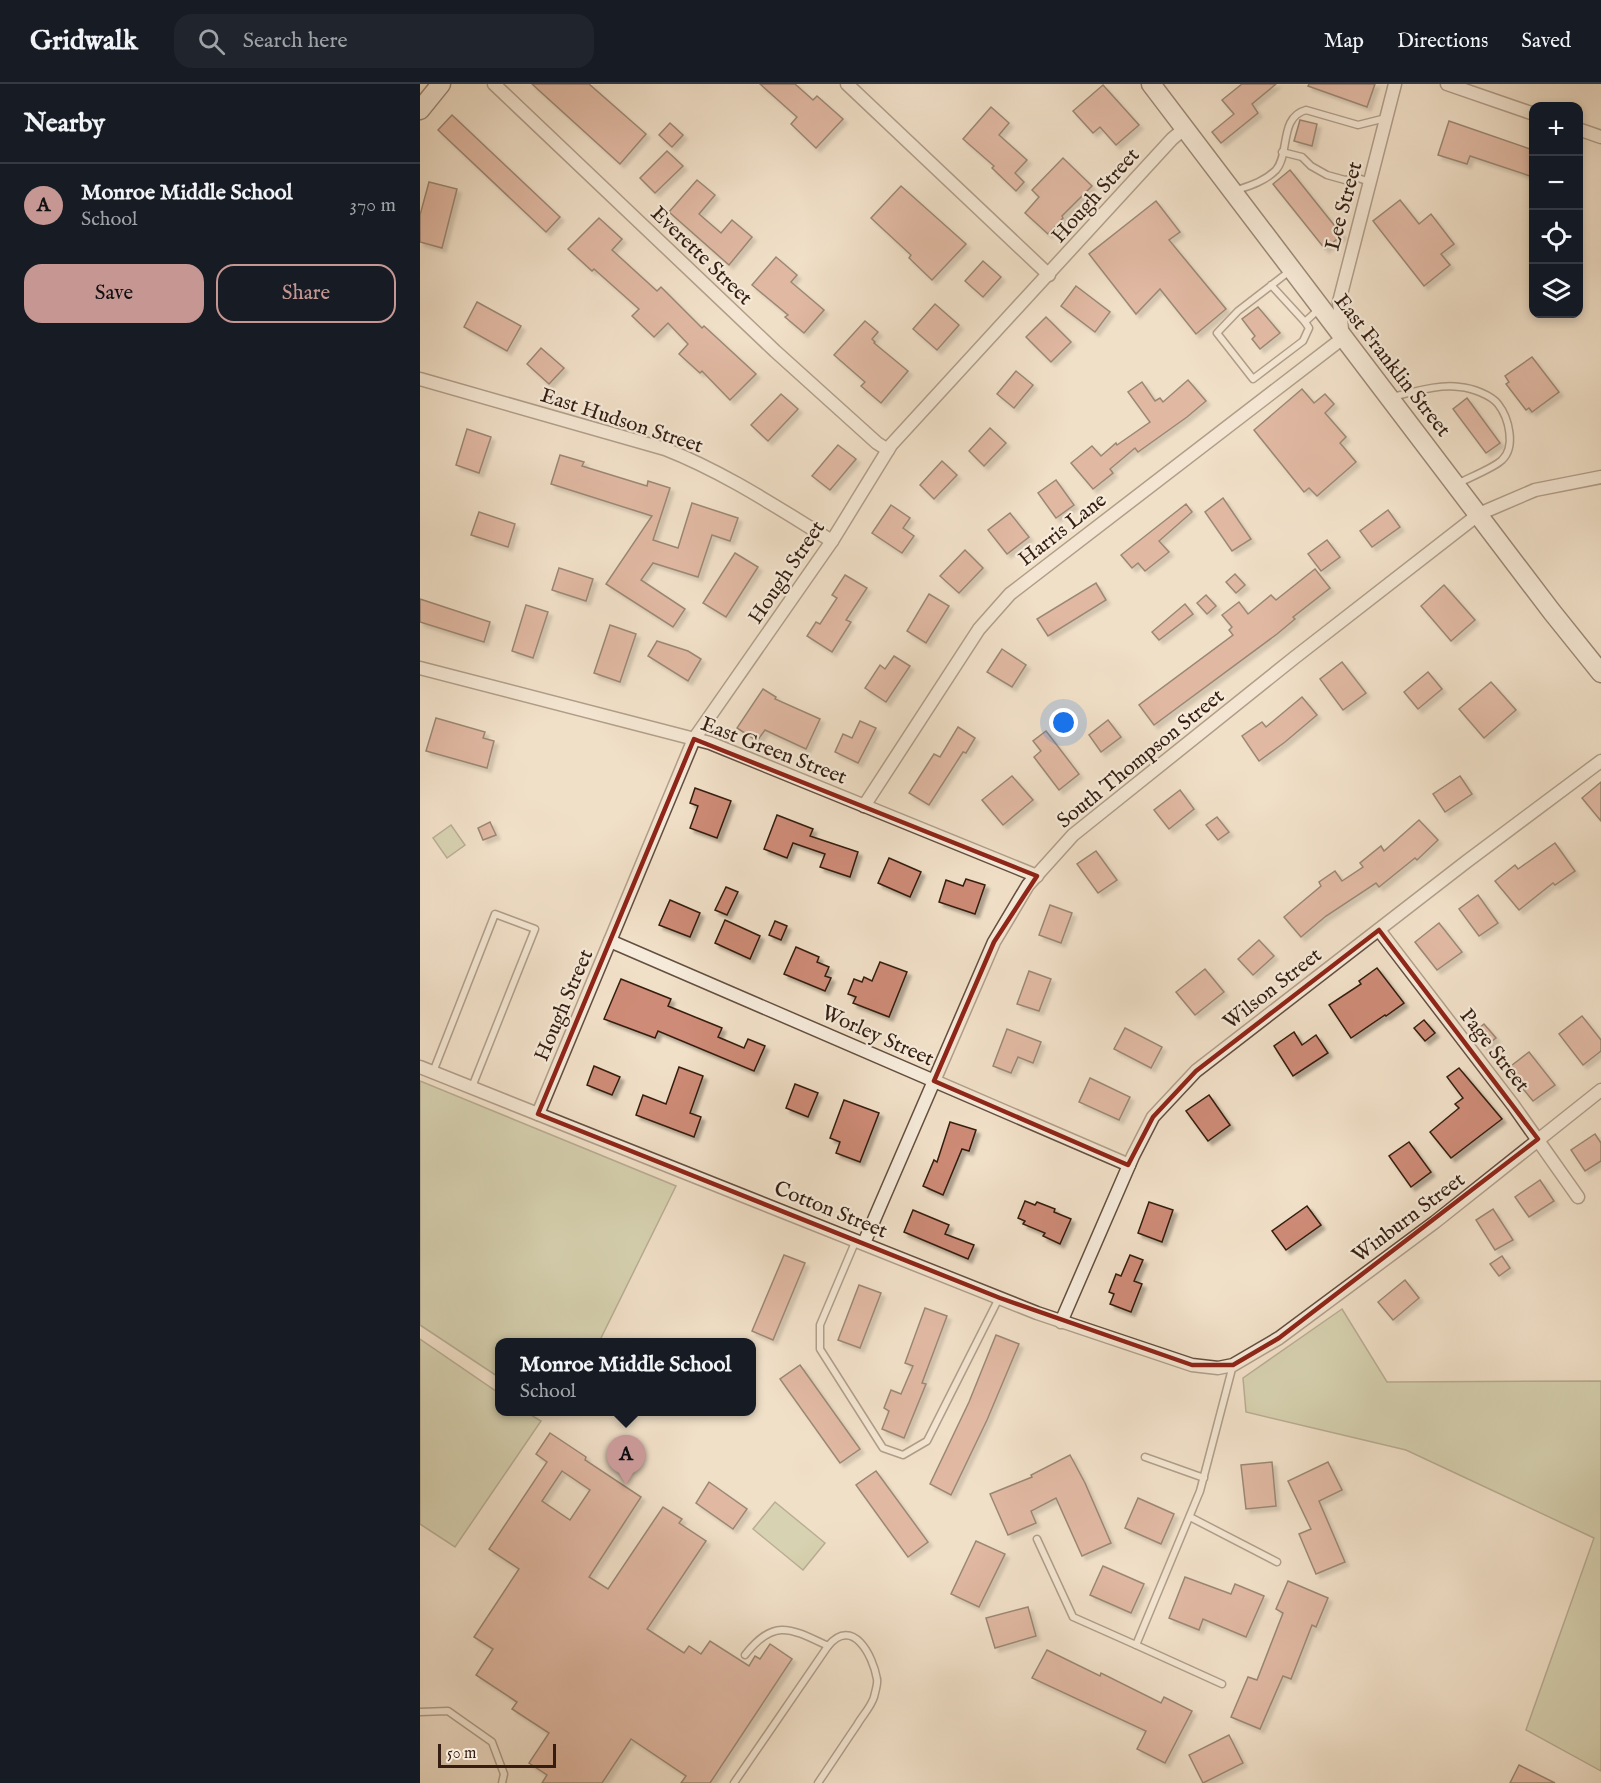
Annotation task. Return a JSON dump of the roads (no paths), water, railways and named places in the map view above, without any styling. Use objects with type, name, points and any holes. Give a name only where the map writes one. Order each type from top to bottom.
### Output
[{"type":"main road","points":[[420,110],[441,84]]},
{"type":"main road","name":"East Franklin Street","points":[[1151,84],[1552,612],[1601,673]]},
{"type":"street","name":"Everette Street","points":[[494,84],[775,351],[877,443],[888,450]]},
{"type":"street","points":[[848,84],[1049,275]]},
{"type":"street","name":"Lee Street","points":[[1343,338],[1339,302],[1395,84]]},
{"type":"street","points":[[1447,84],[1529,113]]},
{"type":"street","name":"Hough Street","points":[[538,1114],[694,739],[832,541],[888,450],[1172,139],[1185,128]]},
{"type":"street","points":[[1583,131],[1601,137]]},
{"type":"street","name":"Harris Lane","points":[[864,806],[979,628],[1011,594],[1343,338]]},
{"type":"street","name":"East Hudson Street","points":[[420,379],[692,459],[737,483],[832,541]]},
{"type":"street","name":"South Thompson Street","points":[[860,1241],[934,1081],[994,942],[1028,885],[1073,835],[1479,514],[1535,490],[1601,477]]},
{"type":"street","name":"East Green Street","points":[[420,668],[710,743],[1037,876]]},
{"type":"street","name":"Wilson Street","points":[[1061,1322],[1129,1166],[1153,1117],[1196,1071],[1466,862],[1601,761]]},
{"type":"street","name":"Page Street","points":[[1379,930],[1538,1139],[1578,1197]]},
{"type":"street","name":"Worley Street","points":[[610,941],[1129,1166]]},
{"type":"street","name":"Cotton Street","points":[[420,1067],[1061,1322],[1192,1365],[1218,1368],[1233,1365]]},
{"type":"street","name":"Winburn Street","points":[[1233,1365],[1279,1338],[1435,1222],[1601,1090]]},
{"type":"lane","points":[[1233,191],[1264,180],[1278,168],[1290,123],[1298,112],[1306,110],[1358,125],[1386,118]]},
{"type":"lane","points":[[1282,152],[1302,157],[1311,166],[1327,175],[1345,180],[1358,178],[1370,182]]},
{"type":"lane","points":[[1272,285],[1309,327],[1303,341],[1253,379],[1218,333],[1238,310],[1291,269]]},
{"type":"lane","points":[[1305,322],[1321,308]]},
{"type":"lane","points":[[1389,397],[1442,386],[1462,387],[1481,393],[1498,404],[1510,430],[1509,449],[1502,461],[1456,484]]},
{"type":"lane","points":[[433,1072],[495,914],[535,929],[472,1088]]},
{"type":"lane","points":[[860,1241],[820,1325],[819,1349],[883,1448],[903,1455],[927,1441],[999,1298]]},
{"type":"lane","points":[[1136,1646],[1204,1478],[1233,1365]]},
{"type":"lane","points":[[1145,1457],[1204,1478]]},
{"type":"lane","points":[[1190,1516],[1277,1562]]},
{"type":"lane","points":[[1038,1539],[1073,1617],[1222,1684]]},
{"type":"lane","points":[[745,1655],[757,1640],[771,1631],[785,1629],[828,1646]]},
{"type":"lane","points":[[734,1783],[833,1639],[851,1636],[859,1640],[869,1652],[878,1681],[873,1700],[818,1783]]},
{"type":"lane","points":[[420,1713],[448,1711],[492,1742],[504,1774],[502,1783]]},
{"type":"place","name":"Monroe Middle School","points":[[626,1485]]}]
